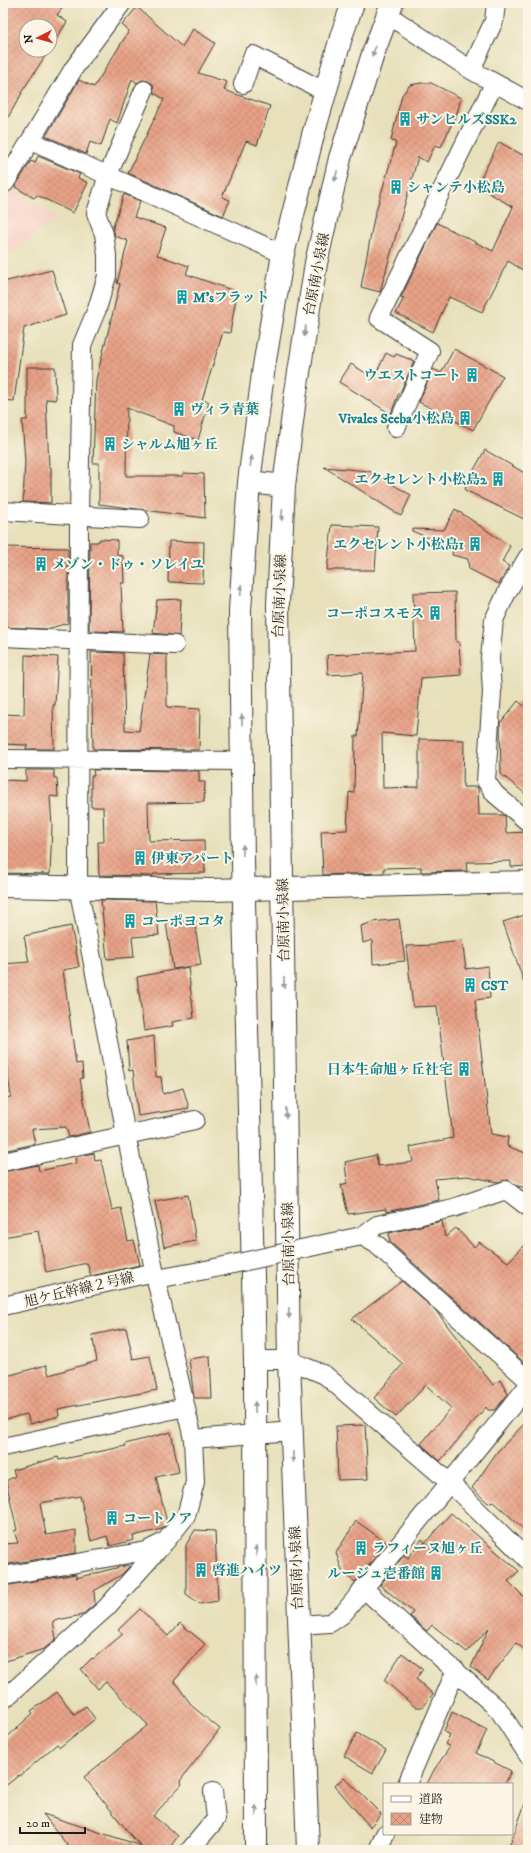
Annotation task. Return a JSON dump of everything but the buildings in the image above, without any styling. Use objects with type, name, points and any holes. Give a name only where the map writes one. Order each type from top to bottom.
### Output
[{"type":"street","points":[[5,183],[74,68],[122,3]]},
{"type":"street","points":[[256,1850],[255,1360],[244,889],[240,610],[249,482],[264,366],[283,254],[313,135],[342,34],[353,3]]},
{"type":"street","points":[[471,70],[494,21],[496,3]]},
{"type":"street","points":[[384,7],[471,70],[494,84],[528,101]]},
{"type":"street","name":"台原南小泉線","points":[[308,1850],[298,1625],[289,1360],[278,604],[284,486],[295,398],[316,263],[340,158],[373,54],[384,7]]},
{"type":"street","points":[[243,84],[253,55],[326,92]]},
{"type":"street","points":[[396,428],[430,351],[379,318],[494,84]]},
{"type":"street","points":[[3,1700],[106,1608],[165,1542],[186,1516],[195,1482],[193,1439],[155,1276],[78,886],[79,516],[82,345],[97,309],[107,276],[107,255],[104,234],[96,213],[108,176],[144,90]]},
{"type":"street","points":[[31,141],[283,254]]},
{"type":"street","points":[[249,482],[284,486]]},
{"type":"street","points":[[3,511],[140,519]]},
{"type":"street","points":[[528,556],[507,592],[494,620],[490,658],[492,692],[486,781],[495,794],[528,822]]},
{"type":"street","points":[[3,637],[175,646]]},
{"type":"street","points":[[3,759],[242,761]]},
{"type":"street","points":[[3,886],[244,889],[528,882]]},
{"type":"street","points":[[3,1162],[195,1120]]},
{"type":"street","points":[[528,1208],[506,1190],[453,1208],[377,1225],[362,1236],[376,1244],[528,1380]]},
{"type":"street","name":"旭ケ丘幹線２号線","points":[[3,1306],[155,1276],[206,1270],[362,1236]]},
{"type":"street","points":[[255,1360],[289,1360],[325,1375],[450,1483],[528,1560]]},
{"type":"street","points":[[298,1625],[330,1623],[343,1614],[528,1386]]},
{"type":"street","points":[[3,1447],[185,1407]]},
{"type":"street","points":[[193,1439],[292,1431]]},
{"type":"street","points":[[3,1576],[146,1551],[165,1542]]},
{"type":"street","points":[[363,1588],[499,1710],[528,1755]]},
{"type":"street","points":[[407,1783],[456,1670]]},
{"type":"street","points":[[190,1850],[216,1819],[213,1791]]},
{"type":"street","points":[[378,1850],[385,1835]]},
{"type":"shaded area","points":[[3,181],[56,218],[3,259]]},
{"type":"place","name":"サンヒルズSSK2","points":[[405,119]]},
{"type":"place","name":"シャンテ小松島","points":[[396,187]]},
{"type":"place","name":"M'sフラット","points":[[182,297]]},
{"type":"place","name":"ウエストコート","points":[[472,375]]},
{"type":"place","name":"ヴィラ青葉","points":[[179,409]]},
{"type":"place","name":"Vivales Seeba小松島","points":[[465,418]]},
{"type":"place","name":"シャルム旭ヶ丘","points":[[110,444]]},
{"type":"place","name":"エクセレント小松島2","points":[[498,479]]},
{"type":"place","name":"エクセレント小松島1","points":[[475,544]]},
{"type":"place","name":"メゾン・ドゥ・ソレイユ","points":[[41,564]]},
{"type":"place","name":"コーポコスモス","points":[[435,613]]},
{"type":"place","name":"伊東アパート","points":[[140,858]]},
{"type":"place","name":"コーポヨコタ","points":[[130,921]]},
{"type":"place","name":"CST","points":[[470,985]]},
{"type":"place","name":"日本生命旭ヶ丘社宅","points":[[464,1069]]},
{"type":"place","name":"コートノア","points":[[112,1518]]},
{"type":"place","name":"ラフィーヌ旭ヶ丘","points":[[361,1548]]},
{"type":"place","name":"啓進ハイツ","points":[[201,1570]]},
{"type":"place","name":"ルージュ壱番館","points":[[436,1573]]}]
